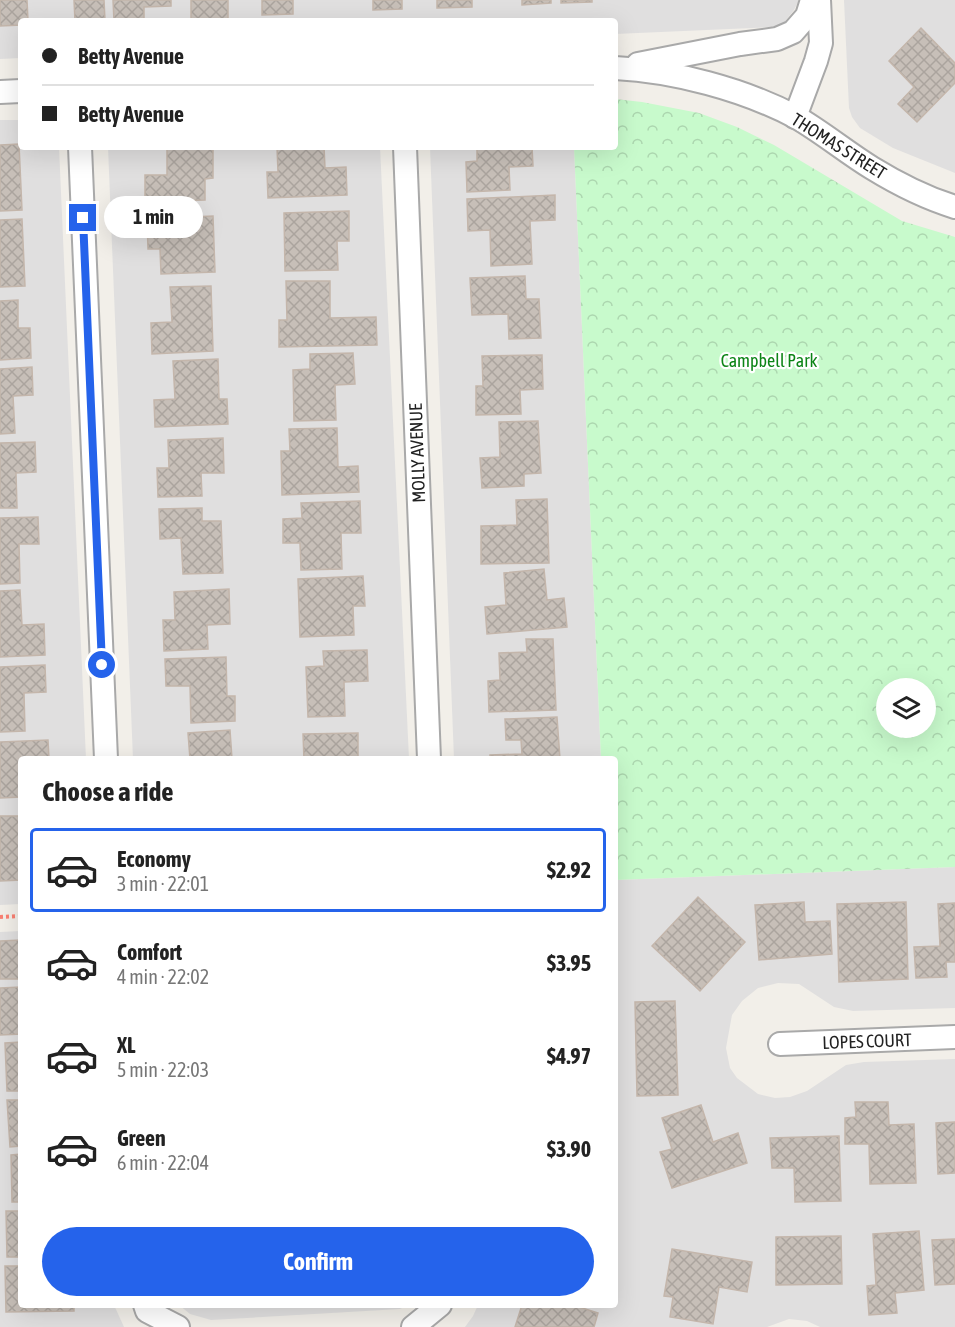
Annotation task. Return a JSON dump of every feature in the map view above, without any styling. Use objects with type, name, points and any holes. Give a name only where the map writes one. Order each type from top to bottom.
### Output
[{"type":"street","points":[[618,68],[777,39],[793,32],[807,16],[812,0]]},
{"type":"street","points":[[795,117],[821,43],[819,0]]},
{"type":"street","name":"THOMAS STREET","points":[[618,68],[641,70],[703,82],[744,95],[795,117],[873,169],[910,189],[955,207]]},
{"type":"street","points":[[0,92],[18,91]]},
{"type":"street","points":[[80,150],[106,756]]},
{"type":"street","name":"MOLLY AVENUE","points":[[405,150],[429,756]]},
{"type":"street","name":"LOPES COURT","points":[[780,1044],[955,1037]]},
{"type":"street","points":[[146,1308],[147,1311],[178,1327]]},
{"type":"street","points":[[413,1327],[436,1308]]},
{"type":"path","points":[[0,917],[18,916]]},
{"type":"shaded area","points":[[0,0],[798,0],[794,10],[783,24],[773,27],[618,34],[618,18],[18,18],[18,58],[0,59]]},
{"type":"shaded area","points":[[844,0],[955,0],[955,173],[893,148],[860,128],[852,117],[849,108]]},
{"type":"shaded area","points":[[0,120],[18,120],[18,150],[59,150],[86,756],[18,756],[18,904],[0,905]]},
{"type":"shaded area","points":[[108,150],[380,150],[409,756],[133,756]]},
{"type":"shaded area","points":[[430,150],[574,150],[601,756],[454,756]]},
{"type":"shaded area","points":[[955,867],[955,1008],[853,1011],[834,1007],[799,984],[778,983],[758,988],[742,1001],[732,1015],[726,1048],[730,1068],[737,1078],[758,1094],[775,1098],[790,1097],[807,1091],[846,1065],[864,1062],[955,1059],[955,1327],[820,1327],[807,1321],[789,1319],[767,1327],[465,1327],[477,1308],[618,1308],[618,880]]},
{"type":"shaded area","points":[[18,931],[18,1308],[115,1308],[124,1327],[0,1327],[0,932]]},
{"type":"shaded area","points":[[183,1308],[402,1308],[211,1320],[190,1314]]},
{"type":"green space","name":"Campbell Park","points":[[618,99],[699,113],[737,127],[774,145],[902,221],[955,237],[955,867],[618,880],[618,756],[601,756],[574,150],[618,150]]},
{"type":"building","points":[[0,0],[27,0],[28,18],[18,18],[18,25],[0,26]]},
{"type":"building","points":[[74,0],[104,0],[105,18],[75,18]]},
{"type":"building","points":[[113,0],[171,0],[171,6],[144,7],[144,18],[114,18]]},
{"type":"building","points":[[191,0],[228,0],[228,18],[191,18]]},
{"type":"building","points":[[262,0],[293,0],[293,14],[262,15]]},
{"type":"building","points":[[373,0],[402,0],[402,9],[373,10]]},
{"type":"building","points":[[437,0],[472,0],[472,7],[437,8]]},
{"type":"building","points":[[522,0],[551,0],[551,3],[522,5]]},
{"type":"building","points":[[561,0],[592,0],[592,2],[561,3]]},
{"type":"building","points":[[921,28],[955,63],[955,83],[917,122],[898,104],[914,87],[889,61]]},
{"type":"building","points":[[18,144],[22,210],[0,211],[0,145]]},
{"type":"building","points":[[167,150],[213,150],[213,178],[205,179],[205,200],[145,202],[145,175],[167,175]]},
{"type":"building","points":[[277,150],[324,150],[325,168],[346,167],[347,195],[268,198],[267,172],[278,172]]},
{"type":"building","points":[[477,150],[532,150],[533,166],[509,167],[510,190],[467,192],[466,162],[477,161]]},
{"type":"building","points":[[555,195],[555,220],[530,221],[532,264],[491,266],[490,230],[468,231],[467,199]]},
{"type":"building","points":[[349,211],[349,241],[337,241],[338,270],[285,271],[284,213]]},
{"type":"building","points":[[213,216],[215,272],[161,274],[160,249],[148,249],[147,219]]},
{"type":"building","points":[[22,219],[25,286],[0,287],[0,220]]},
{"type":"building","points":[[525,276],[526,299],[539,299],[541,338],[509,339],[508,314],[472,315],[470,278]]},
{"type":"building","points":[[286,281],[330,281],[330,318],[376,317],[377,345],[279,347],[279,320],[287,320]]},
{"type":"building","points":[[211,286],[213,351],[152,354],[151,323],[172,322],[170,287]]},
{"type":"building","points":[[18,300],[18,328],[30,328],[31,358],[0,360],[0,301]]},
{"type":"building","points":[[353,353],[355,384],[335,385],[336,420],[294,421],[293,370],[310,369],[310,354]]},
{"type":"building","points":[[542,355],[543,389],[520,390],[521,414],[476,415],[476,386],[483,386],[482,356]]},
{"type":"building","points":[[218,359],[219,399],[227,399],[228,424],[155,427],[154,400],[175,399],[173,361]]},
{"type":"building","points":[[32,367],[33,395],[13,396],[15,433],[0,434],[0,369]]},
{"type":"building","points":[[538,421],[541,473],[524,474],[524,486],[482,488],[480,458],[500,457],[499,422]]},
{"type":"building","points":[[337,428],[338,467],[358,466],[359,492],[282,495],[281,451],[290,451],[289,429]]},
{"type":"building","points":[[223,438],[224,473],[201,473],[202,496],[158,497],[157,468],[169,468],[168,440]]},
{"type":"building","points":[[35,442],[36,472],[16,473],[17,508],[0,508],[0,443]]},
{"type":"building","points":[[547,499],[549,563],[481,564],[481,526],[517,525],[516,500]]},
{"type":"building","points":[[360,501],[361,533],[341,533],[342,569],[301,570],[300,543],[283,543],[283,519],[302,518],[301,503]]},
{"type":"building","points":[[202,508],[202,521],[221,521],[223,573],[183,574],[181,538],[160,539],[159,509]]},
{"type":"building","points":[[38,517],[39,544],[19,544],[20,583],[0,584],[0,518]]},
{"type":"building","points":[[544,569],[547,600],[564,598],[567,627],[487,634],[485,607],[506,605],[504,573]]},
{"type":"building","points":[[363,576],[365,606],[353,606],[354,635],[300,637],[298,579]]},
{"type":"building","points":[[229,589],[230,624],[207,625],[208,649],[164,651],[163,620],[175,620],[174,592]]},
{"type":"building","points":[[20,590],[22,625],[44,624],[45,655],[0,657],[0,591]]},
{"type":"building","points":[[526,639],[553,639],[556,710],[489,712],[488,681],[500,680],[499,653],[527,652]]},
{"type":"building","points":[[367,650],[368,681],[344,682],[345,716],[308,717],[306,667],[324,666],[323,651]]},
{"type":"building","points":[[226,657],[227,696],[235,696],[235,721],[191,723],[190,686],[166,686],[165,659]]},
{"type":"building","points":[[45,665],[46,692],[24,693],[25,731],[0,732],[0,667]]},
{"type":"building","points":[[557,717],[560,756],[490,756],[522,754],[521,740],[506,740],[505,719]]},
{"type":"building","points":[[230,730],[232,756],[190,756],[188,733]]},
{"type":"building","points":[[358,733],[358,756],[304,756],[303,734]]},
{"type":"building","points":[[48,740],[49,756],[18,756],[18,797],[0,798],[0,742]]},
{"type":"building","points":[[0,816],[18,816],[18,880],[0,881]]},
{"type":"building","points":[[698,897],[745,942],[700,991],[652,946]]},
{"type":"building","points":[[804,902],[805,922],[830,921],[832,954],[759,960],[755,905]]},
{"type":"building","points":[[906,902],[908,979],[839,982],[837,904]]},
{"type":"building","points":[[955,903],[955,962],[946,962],[947,977],[916,978],[914,947],[940,946],[938,904]]},
{"type":"building","points":[[18,940],[18,979],[0,979],[0,941]]},
{"type":"building","points":[[18,987],[18,1034],[0,1035],[0,988]]},
{"type":"building","points":[[675,1001],[678,1095],[637,1096],[635,1002]]},
{"type":"building","points":[[18,1042],[18,1091],[7,1091],[5,1043]]},
{"type":"building","points":[[7,1100],[18,1100],[18,1146],[10,1147]]},
{"type":"building","points":[[855,1102],[888,1102],[889,1125],[914,1124],[916,1183],[870,1184],[869,1144],[845,1144],[845,1118],[856,1117]]},
{"type":"building","points":[[701,1105],[713,1142],[738,1133],[747,1163],[672,1188],[660,1152],[672,1149],[662,1118]]},
{"type":"building","points":[[955,1122],[955,1173],[938,1174],[936,1123]]},
{"type":"building","points":[[839,1136],[841,1201],[795,1202],[794,1168],[772,1168],[770,1138]]},
{"type":"building","points":[[18,1154],[18,1202],[12,1202],[11,1155]]},
{"type":"building","points":[[6,1211],[18,1211],[18,1257],[7,1257]]},
{"type":"building","points":[[919,1231],[924,1290],[895,1293],[897,1313],[869,1315],[867,1286],[876,1285],[873,1234]]},
{"type":"building","points":[[841,1236],[842,1284],[776,1285],[776,1237]]},
{"type":"building","points":[[955,1239],[955,1284],[935,1285],[932,1240]]},
{"type":"building","points":[[672,1249],[752,1262],[747,1292],[719,1287],[713,1324],[670,1317],[673,1297],[664,1296]]},
{"type":"building","points":[[5,1266],[18,1266],[18,1308],[74,1308],[74,1311],[6,1312]]},
{"type":"building","points":[[521,1308],[582,1308],[598,1313],[594,1327],[515,1327]]},
{"type":"route","points":[[83,218],[102,665]]}]
